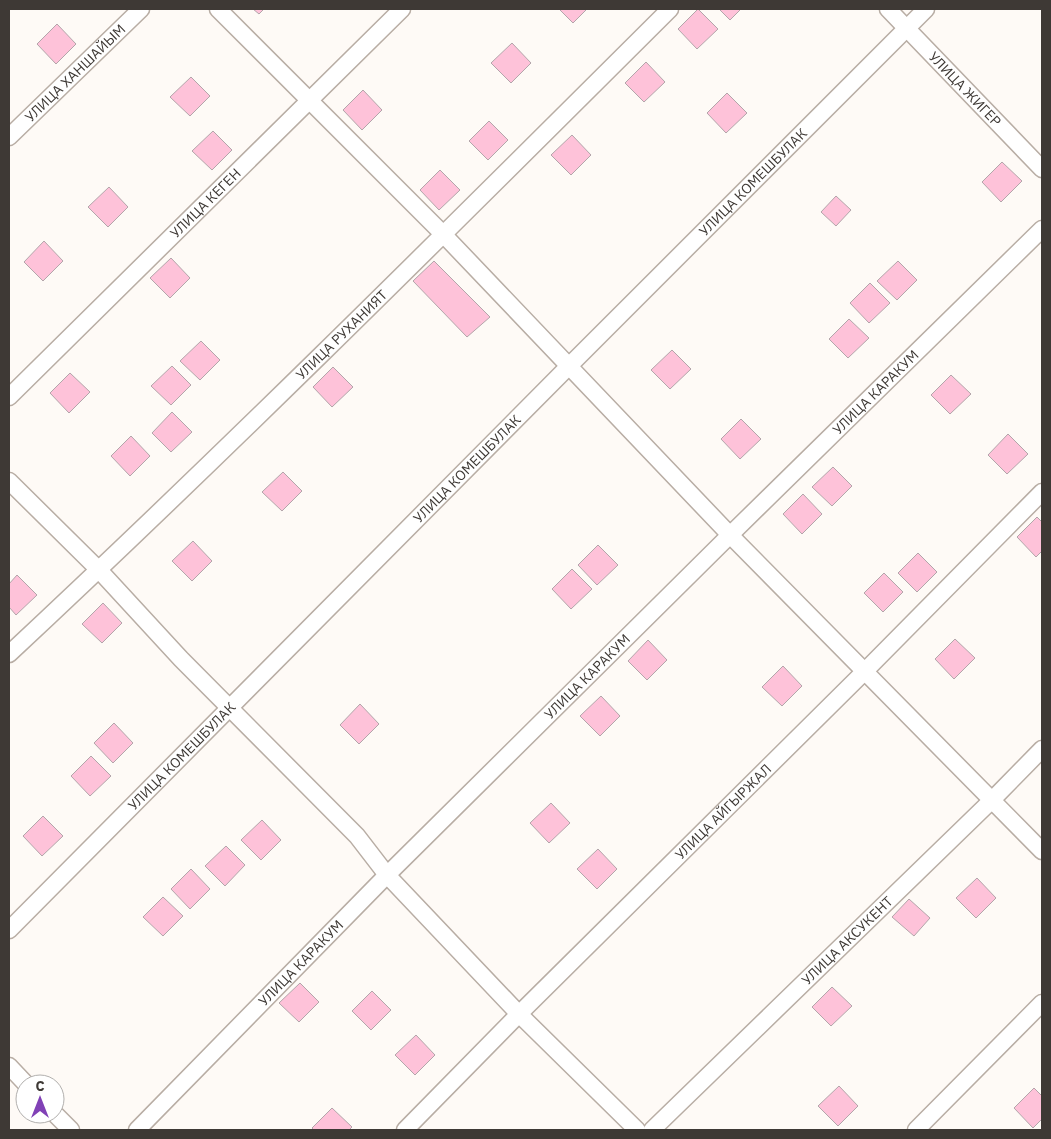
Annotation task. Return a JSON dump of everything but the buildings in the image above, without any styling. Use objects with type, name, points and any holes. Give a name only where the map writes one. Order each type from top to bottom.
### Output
[{"type":"street","name":"УЛИЦА ХАНШАЙЫМ","points":[[9,137],[141,9]]},
{"type":"street","points":[[218,9],[443,234],[730,534],[1042,851]]},
{"type":"street","name":"УЛИЦА КЕГЕН","points":[[9,397],[402,9]]},
{"type":"street","name":"УЛИЦА РУХАНИЯТ","points":[[9,654],[98,570],[443,234],[670,9]]},
{"type":"street","name":"УЛИЦА ЖИГЕР","points":[[888,9],[1042,170]]},
{"type":"street","name":"УЛИЦА КОМЕШБУЛАК","points":[[9,930],[568,366],[926,9]]},
{"type":"street","name":"УЛИЦА КАРАКУМ","points":[[137,1130],[388,875],[730,534],[1042,229]]},
{"type":"street","points":[[9,481],[98,570],[180,660],[357,836],[388,875],[519,1014],[638,1130]]},
{"type":"street","name":"УЛИЦА АЙГЫРЖАЛ","points":[[405,1130],[1042,492]]},
{"type":"street","name":"УЛИЦА АКСУКЕНТ","points":[[652,1130],[1042,750]]},
{"type":"street","points":[[916,1130],[1042,1003]]}]
